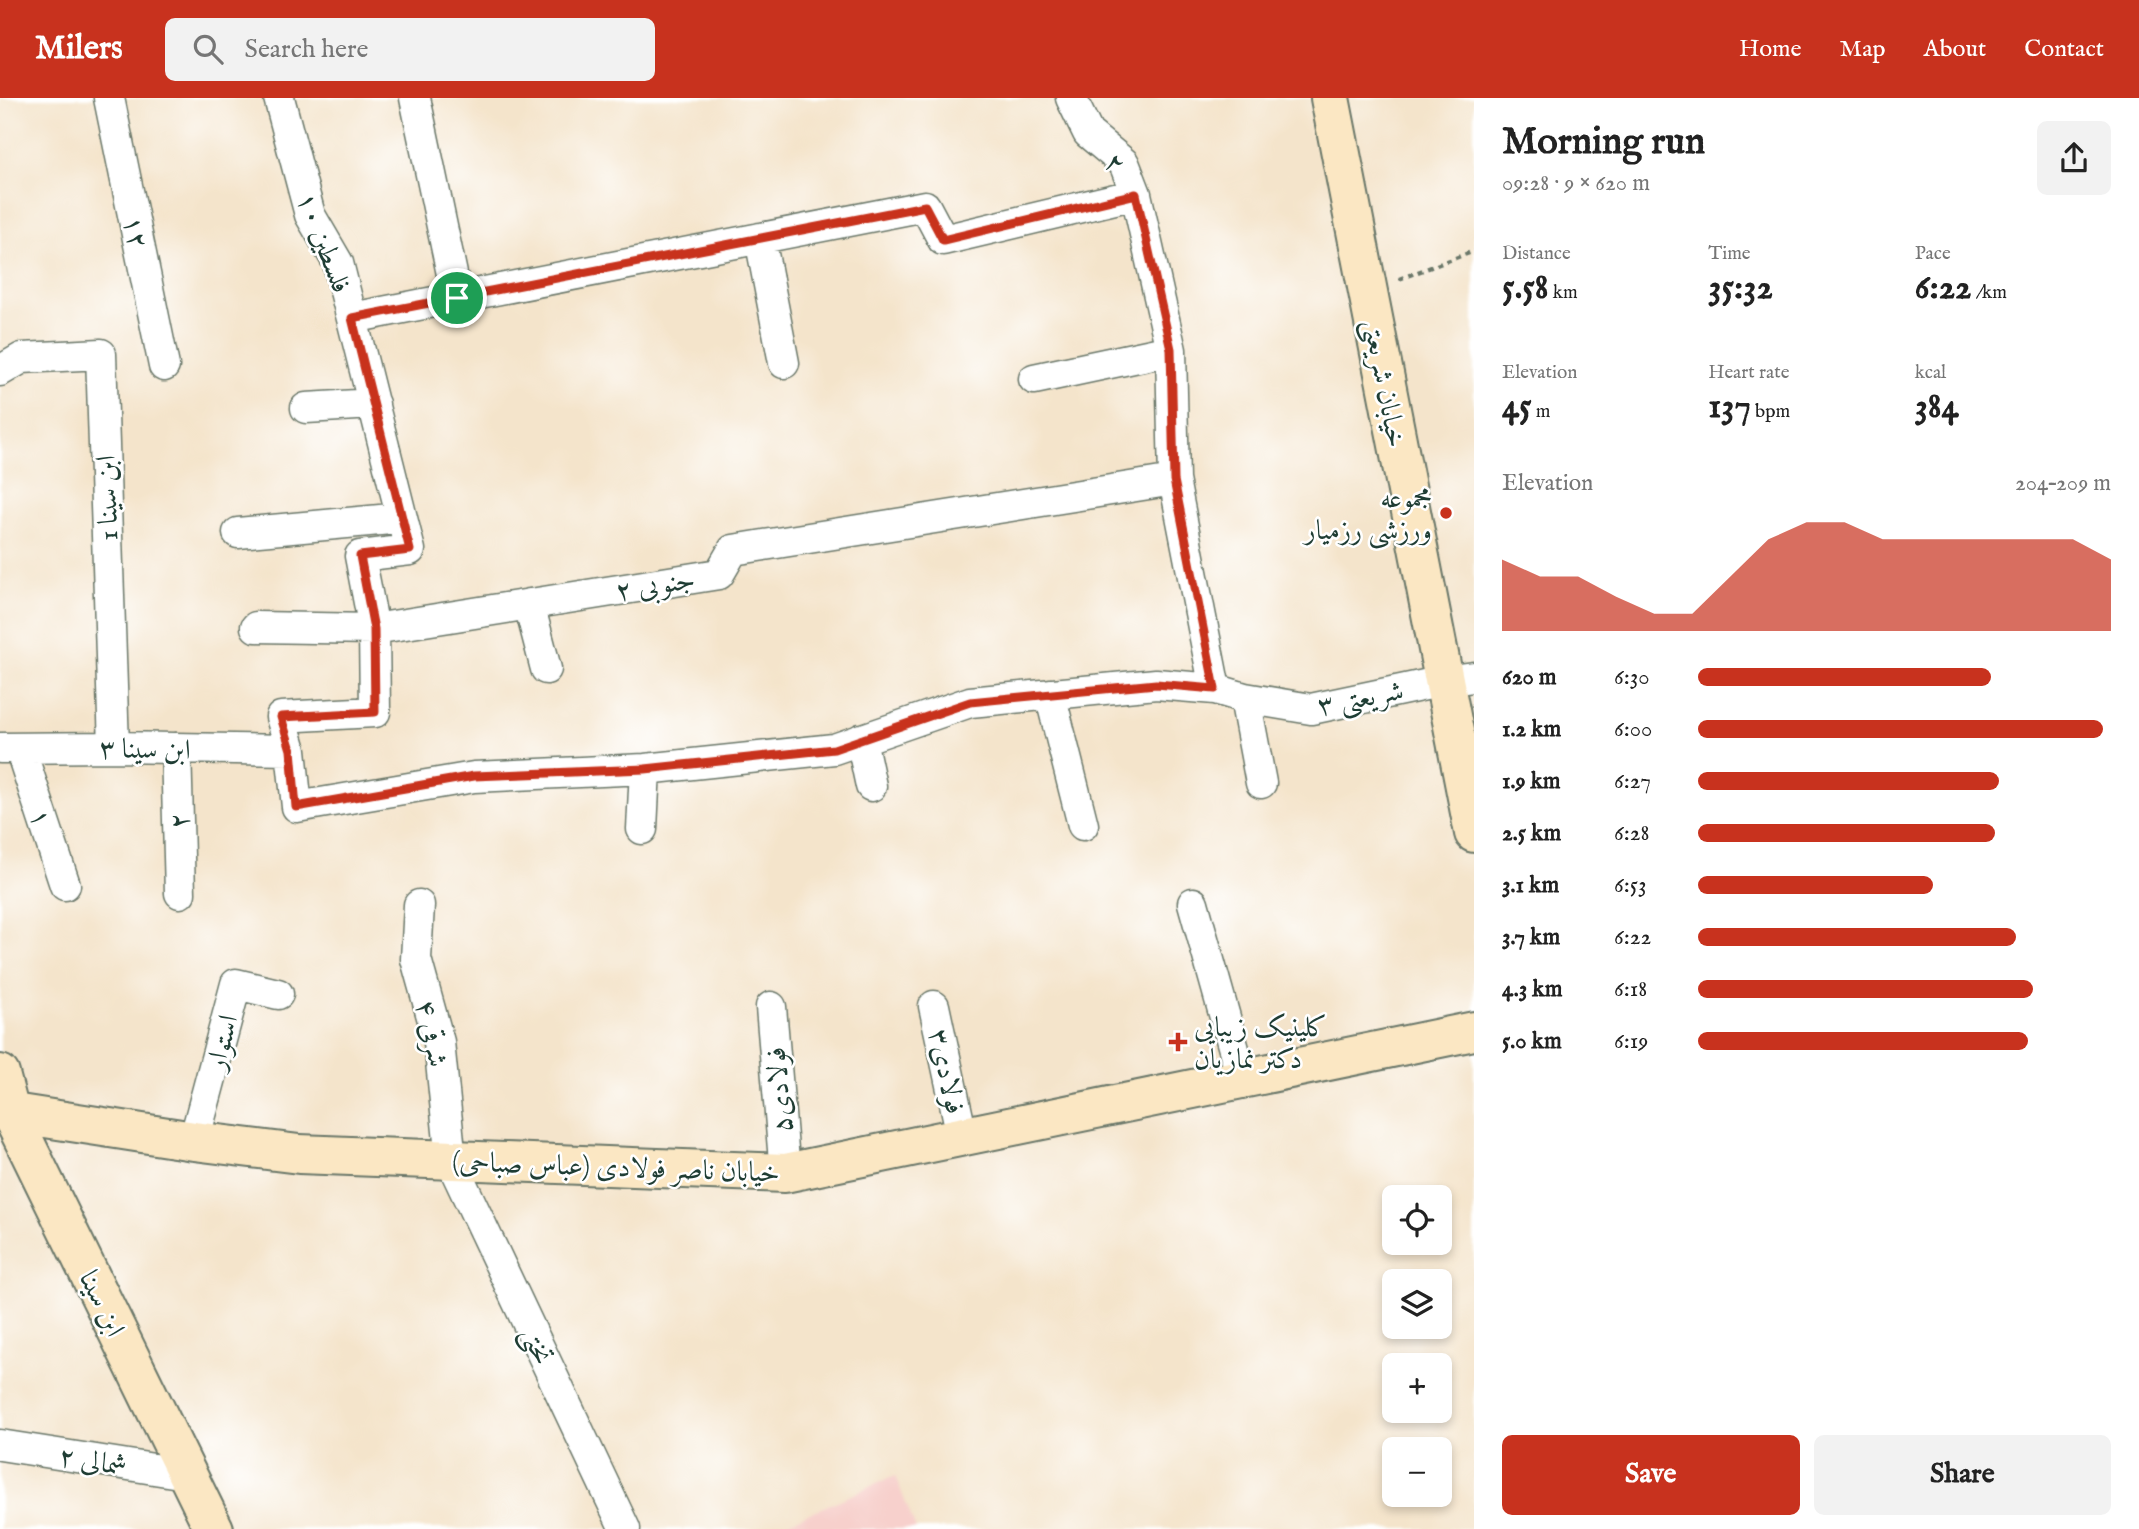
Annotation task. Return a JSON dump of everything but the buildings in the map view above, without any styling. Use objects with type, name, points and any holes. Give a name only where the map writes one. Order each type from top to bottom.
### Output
[{"type":"street","name":"۱۲","points":[[109,98],[164,366]]},
{"type":"street","name":"فلسطین ۱۰","points":[[279,98],[310,215],[338,263],[410,550],[360,556],[374,629]]},
{"type":"street","points":[[415,98],[457,298]]},
{"type":"street","name":"۲","points":[[1071,98],[1088,133],[1124,163],[1136,194],[1171,349],[1174,480],[1215,689]]},
{"type":"street","name":"خیابان شریعتی","points":[[1330,98],[1367,288],[1459,679],[1474,832]]},
{"type":"street","points":[[352,318],[925,206],[943,240],[1136,194]]},
{"type":"street","points":[[760,238],[784,363]]},
{"type":"street","points":[[1034,379],[1171,349]]},
{"type":"street","name":"ابن سینا 1","points":[[0,371],[22,358],[101,354],[114,747]]},
{"type":"street","points":[[306,408],[373,404]]},
{"type":"street","name":"۲ جنوبی","points":[[374,629],[719,574],[733,551],[1174,480]]},
{"type":"street","points":[[238,533],[402,518]]},
{"type":"street","points":[[529,604],[546,668]]},
{"type":"street","points":[[256,627],[374,629],[375,712],[281,717],[291,750]]},
{"type":"street","name":"شریعتی ۳","points":[[291,750],[296,807],[474,776],[645,769],[834,749],[970,702],[1156,684],[1215,689],[1245,698],[1311,709],[1459,679]]},
{"type":"street","points":[[1051,694],[1083,825]]},
{"type":"street","points":[[1245,698],[1261,783]]},
{"type":"street","points":[[862,739],[871,786]]},
{"type":"street","name":"ابن سینا ۳","points":[[10,748],[291,750]]},
{"type":"street","name":"۱","points":[[10,748],[65,885]]},
{"type":"street","name":"۲","points":[[176,748],[180,893]]},
{"type":"street","points":[[642,829],[645,769]]},
{"type":"street","points":[[1193,902],[1242,1079]]},
{"type":"street","name":"۴ شرقی","points":[[419,905],[416,959],[439,1042],[451,1161]]},
{"type":"street","name":"استوار","points":[[194,1141],[236,984],[278,994]]},
{"type":"street","name":"فولادی۳","points":[[934,1006],[962,1136]]},
{"type":"street","name":"فولادی۵","points":[[771,1007],[785,1173]]},
{"type":"street","name":"خیابان ناصر فولادی (عباس صباحی)","points":[[5,1112],[299,1154],[785,1173],[1474,1031]]},
{"type":"street","name":"ابن سینا","points":[[0,1074],[5,1112],[214,1529]]},
{"type":"street","name":"تختی","points":[[451,1161],[625,1529]]},
{"type":"street","name":"۲ شمالی","points":[[0,1445],[186,1474]]},
{"type":"path","points":[[1367,288],[1421,272],[1474,251]]},
{"type":"shaded area","points":[[895,1476],[916,1529],[773,1529]]},
{"type":"place","name":"مجموعه ورزشی رزمیار","points":[[1446,513]]},
{"type":"place","name":"کلینیک زیبایی دکتر نمازیان","points":[[1178,1042]]},
{"type":"route","points":[[1136,194],[1171,349],[1174,480],[1215,689],[1156,684],[970,702],[834,749],[645,769],[474,776],[296,807],[291,750],[281,717],[375,712],[374,629],[360,556],[410,550],[352,318],[457,298],[925,206],[943,240],[1136,194]]}]
